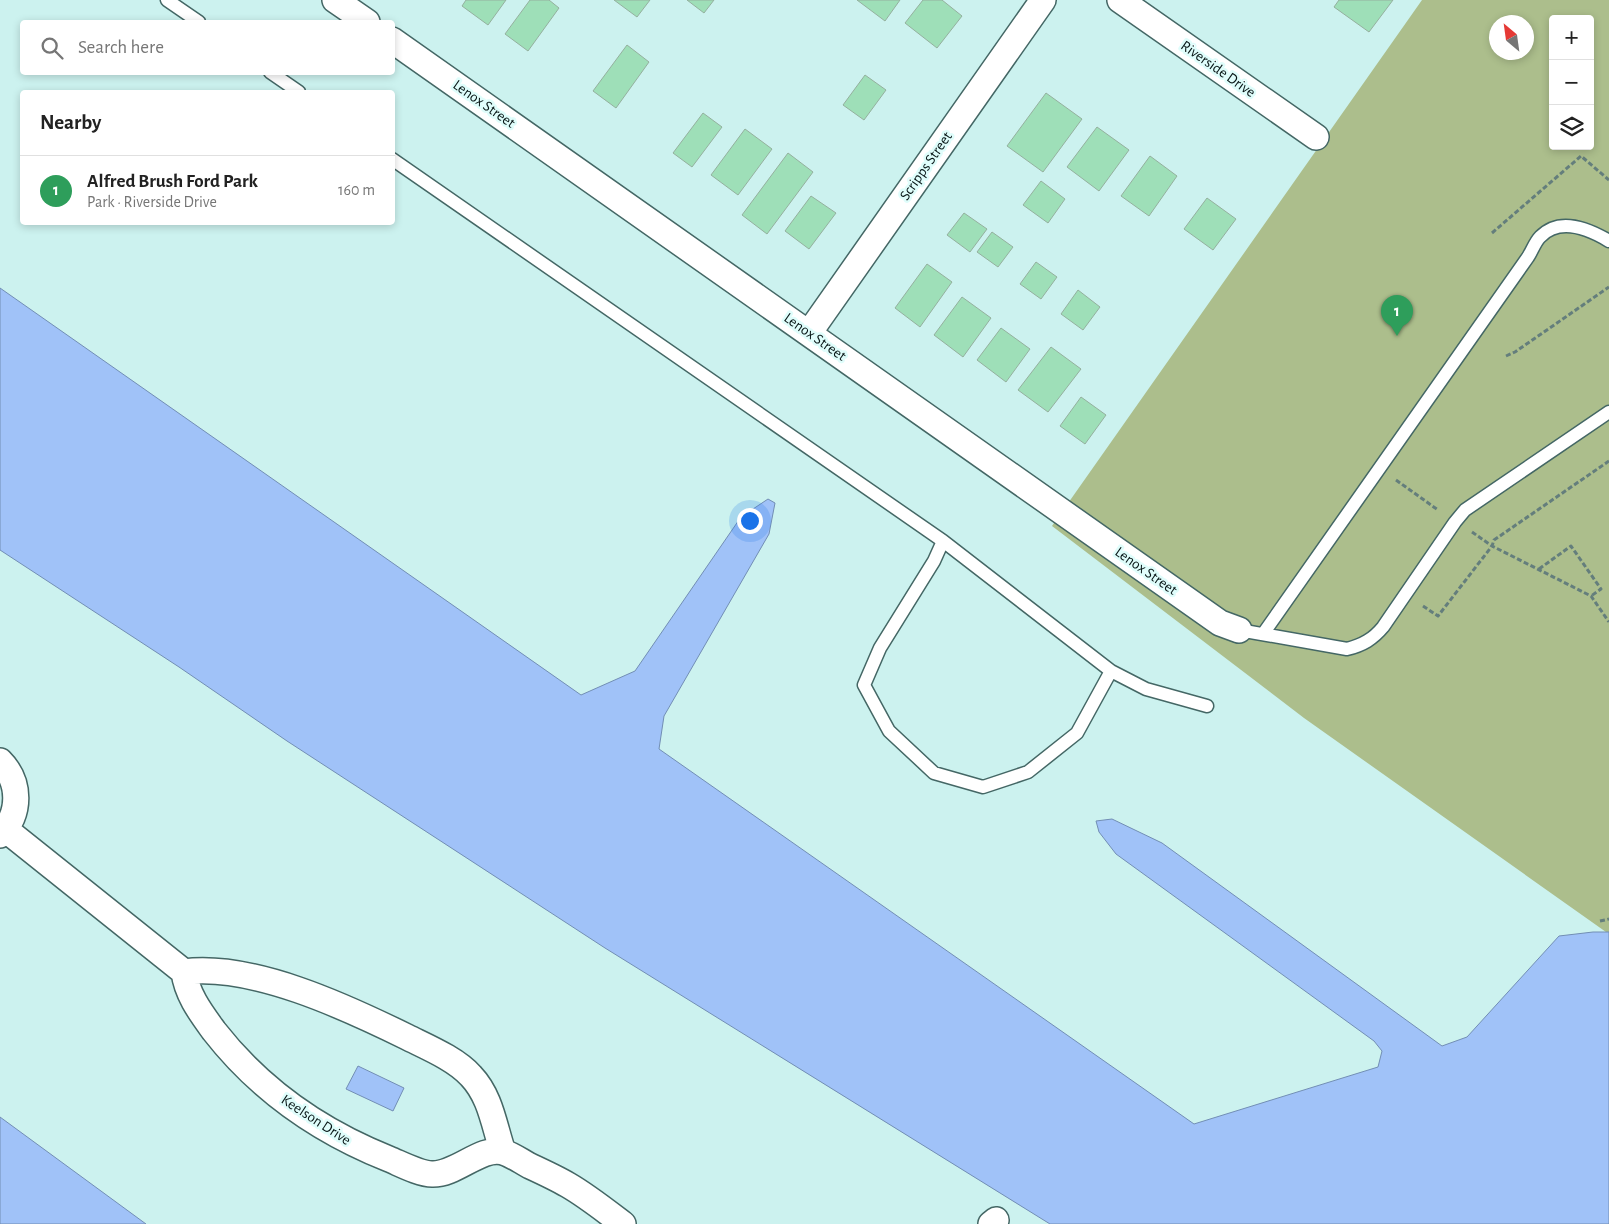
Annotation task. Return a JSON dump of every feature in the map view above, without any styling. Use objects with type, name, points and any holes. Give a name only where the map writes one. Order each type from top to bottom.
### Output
[{"type":"street","points":[[335,0],[365,20]]},
{"type":"street","name":"Scripps Street","points":[[809,333],[1042,0]]},
{"type":"street","name":"Riverside Drive","points":[[1120,0],[1316,137]]},
{"type":"street","name":"Lenox Street","points":[[395,42],[1220,623],[1251,632]]},
{"type":"street","points":[[0,761],[12,776],[16,788],[14,812],[3,832],[184,972],[219,970],[283,984],[365,1016],[457,1064],[471,1075],[488,1101],[503,1152],[568,1185],[624,1224]]},
{"type":"street","name":"Keelson Drive","points":[[184,972],[185,981],[193,1000],[232,1054],[261,1082],[298,1112],[332,1134],[368,1151],[432,1174],[460,1166],[489,1152],[503,1152]]},
{"type":"lane","points":[[167,0],[196,20]]},
{"type":"lane","points":[[274,75],[296,90]]},
{"type":"lane","points":[[395,160],[943,541],[1111,671],[1146,689],[1208,706]]},
{"type":"lane","points":[[1609,241],[1590,230],[1573,226],[1554,228],[1541,236],[1379,469],[1251,632],[1348,649],[1361,646],[1374,637],[1383,627],[1455,522],[1466,510],[1609,412]]},
{"type":"lane","points":[[943,541],[934,561],[880,648],[864,685],[889,730],[934,773],[983,787],[1028,772],[1077,733],[1111,671]]},
{"type":"path","points":[[1492,233],[1581,156],[1609,180]]},
{"type":"path","points":[[1506,356],[1515,352],[1609,287]]},
{"type":"path","points":[[1421,604],[1438,616],[1492,546],[1494,540],[1609,461]]},
{"type":"path","points":[[1379,469],[1492,546],[1591,596],[1609,622]]},
{"type":"path","points":[[1539,569],[1571,546],[1601,589],[1591,596]]},
{"type":"path","points":[[1600,921],[1609,919]]},
{"type":"green space","points":[[1422,0],[1609,0],[1609,932],[1606,932],[1304,718],[1052,526]]},
{"type":"water","points":[[0,288],[581,695],[635,671],[741,517],[768,499],[775,503],[769,534],[664,716],[659,749],[1194,1124],[1378,1067],[1382,1051],[1374,1041],[1116,854],[1099,832],[1096,821],[1112,819],[1162,843],[1442,1046],[1467,1037],[1559,936],[1609,932],[1609,1224],[1050,1224],[605,948],[287,741],[179,667],[0,550]]},
{"type":"water","points":[[358,1066],[404,1088],[393,1111],[346,1089]]},
{"type":"water","points":[[0,1117],[146,1224],[0,1224]]},
{"type":"building","points":[[466,0],[506,0],[488,25],[462,6]]},
{"type":"building","points":[[530,0],[549,0],[559,8],[528,51],[505,34]]},
{"type":"building","points":[[614,0],[650,0],[637,17]]},
{"type":"building","points":[[687,0],[714,0],[704,13]]},
{"type":"building","points":[[857,0],[900,0],[885,21]]},
{"type":"building","points":[[923,0],[942,0],[962,16],[937,48],[905,23]]},
{"type":"building","points":[[1339,0],[1393,0],[1369,32],[1334,7]]},
{"type":"building","points":[[627,45],[649,62],[616,108],[593,91]]},
{"type":"building","points":[[865,75],[886,90],[864,120],[843,105]]},
{"type":"building","points":[[1046,93],[1082,119],[1043,172],[1007,146]]},
{"type":"building","points":[[703,113],[722,127],[692,167],[673,153]]},
{"type":"building","points":[[1097,127],[1129,150],[1099,191],[1067,167]]},
{"type":"building","points":[[745,129],[772,149],[738,195],[711,175]]},
{"type":"building","points":[[788,153],[813,172],[767,234],[742,215]]},
{"type":"building","points":[[1150,156],[1177,176],[1149,216],[1121,196]]},
{"type":"building","points":[[1041,181],[1065,199],[1048,223],[1023,205]]},
{"type":"building","points":[[811,196],[836,213],[809,249],[785,231]]},
{"type":"building","points":[[1207,198],[1236,219],[1213,250],[1184,229]]},
{"type":"building","points":[[964,213],[987,229],[970,252],[947,235]]},
{"type":"building","points":[[992,232],[1013,247],[998,267],[977,252]]},
{"type":"building","points":[[1036,262],[1057,277],[1041,299],[1020,284]]},
{"type":"building","points":[[927,264],[952,282],[920,327],[895,308]]},
{"type":"building","points":[[1078,290],[1100,307],[1083,330],[1061,314]]},
{"type":"building","points":[[962,297],[991,318],[963,357],[934,335]]},
{"type":"building","points":[[1001,328],[1030,349],[1006,382],[977,360]]},
{"type":"building","points":[[1051,347],[1081,369],[1048,412],[1018,390]]},
{"type":"building","points":[[1081,397],[1106,415],[1085,444],[1060,426]]},
{"type":"place","name":"Alfred Brush Ford Park","points":[[1397,336]]}]
